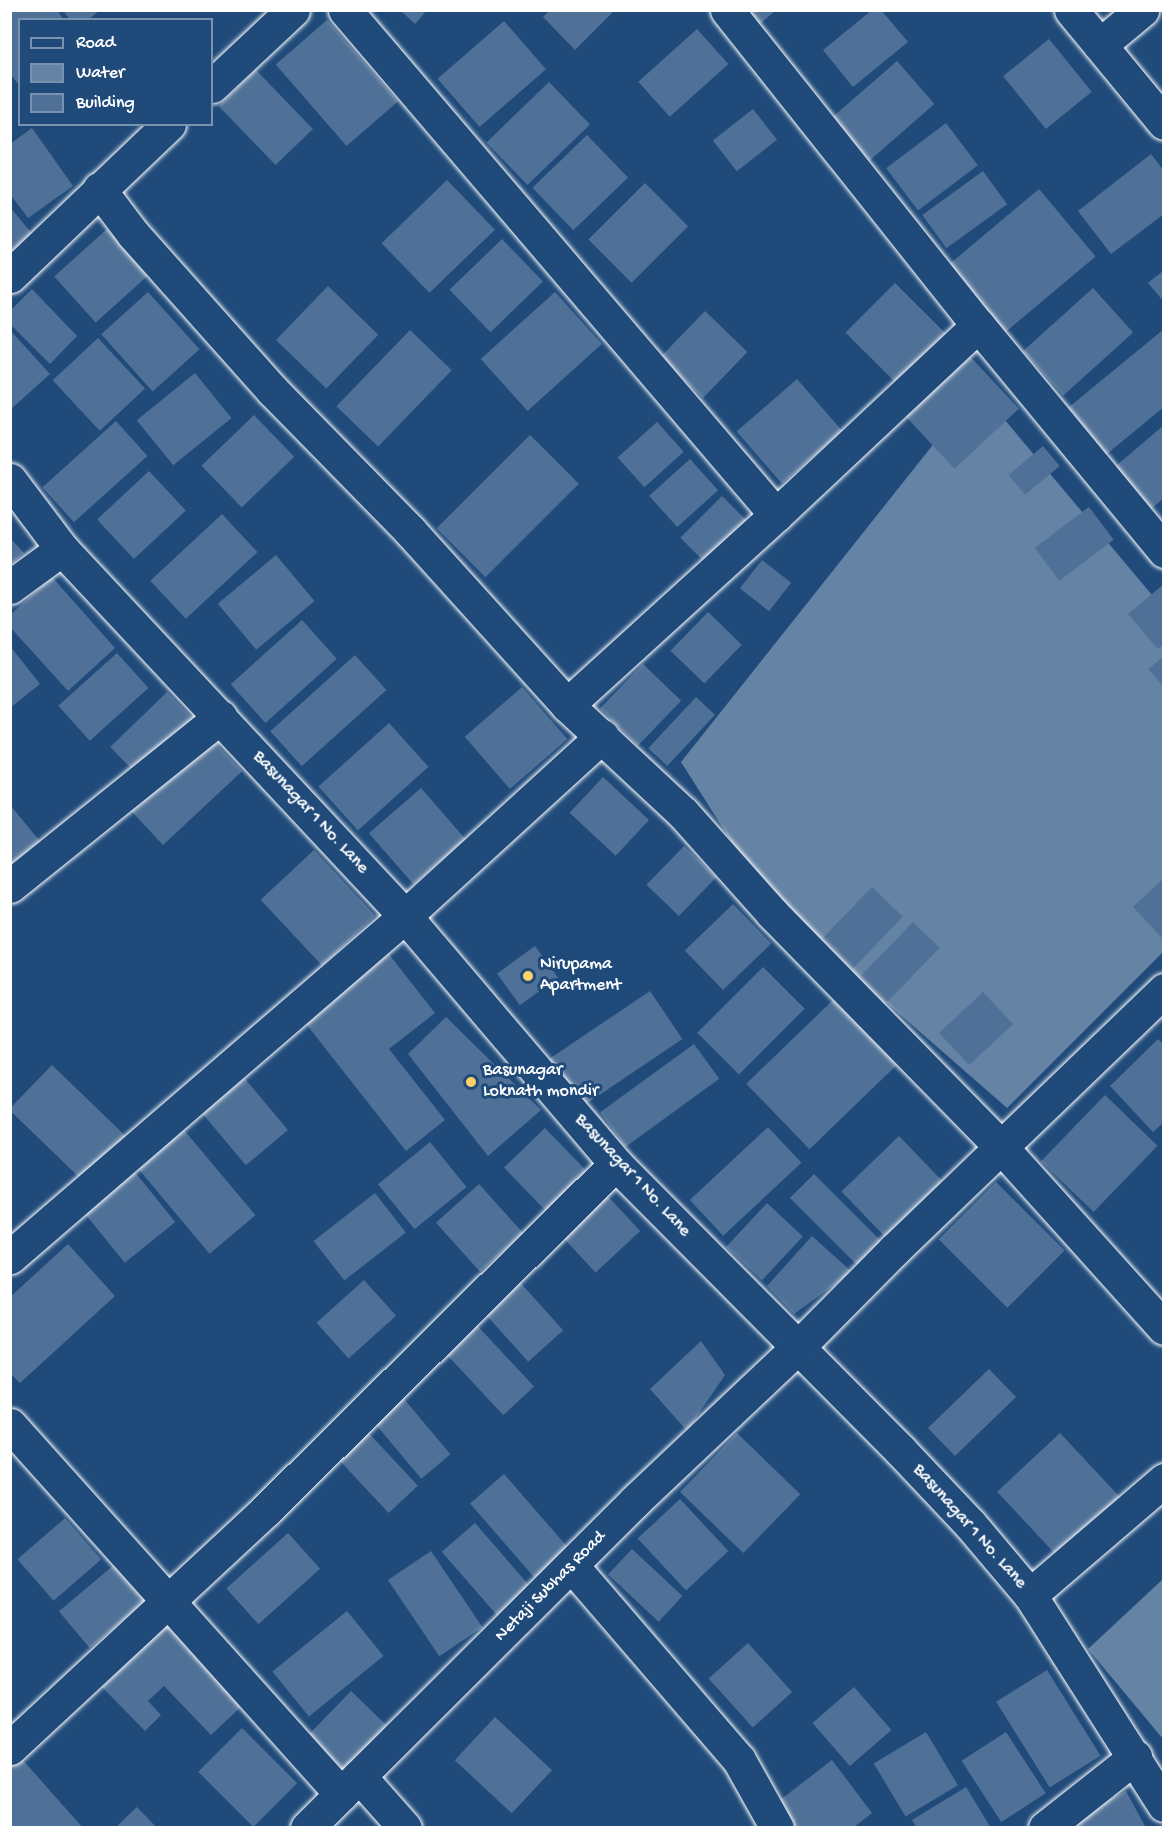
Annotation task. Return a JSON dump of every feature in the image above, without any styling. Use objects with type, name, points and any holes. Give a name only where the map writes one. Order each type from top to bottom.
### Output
[{"type":"street","points":[[213,85],[293,10]]},
{"type":"street","points":[[345,10],[776,515]]},
{"type":"street","points":[[728,10],[978,325],[1164,551]]},
{"type":"street","points":[[1071,10],[1164,123]]},
{"type":"street","points":[[1100,45],[1142,10]]},
{"type":"street","points":[[10,276],[167,126]]},
{"type":"street","points":[[99,189],[133,234],[273,391],[410,531],[567,705],[682,813],[772,913],[1002,1148],[1164,1328]]},
{"type":"street","points":[[567,705],[776,515],[978,325]]},
{"type":"street","name":"Basunagar 1 No. Lane","points":[[10,480],[62,549],[405,916],[615,1164],[908,1458],[970,1524],[1030,1595],[1164,1805]]},
{"type":"street","points":[[10,586],[62,549]]},
{"type":"street","points":[[10,886],[220,717]]},
{"type":"street","points":[[10,1257],[405,916],[602,736]]},
{"type":"street","name":"Netaji Subhas Road","points":[[307,1827],[635,1501],[797,1348],[894,1250],[1162,997]]},
{"type":"street","points":[[10,1748],[169,1602],[615,1164]]},
{"type":"street","points":[[10,1425],[169,1602],[350,1785],[405,1827]]},
{"type":"street","points":[[1030,1595],[1164,1480]]},
{"type":"street","points":[[572,1566],[732,1750],[777,1827]]},
{"type":"street","points":[[1045,1827],[1135,1757]]},
{"type":"water","points":[[978,388],[1163,608],[1163,952],[1007,1108],[768,899],[681,762]]},
{"type":"water","points":[[1163,1579],[1163,1739],[1088,1649]]},
{"type":"building","points":[[10,10],[57,10],[63,18],[18,18],[18,84],[10,74]]},
{"type":"building","points":[[63,10],[100,10],[90,18],[69,18]]},
{"type":"building","points":[[400,10],[427,10],[415,24]]},
{"type":"building","points":[[550,10],[615,10],[575,50],[543,17]]},
{"type":"building","points":[[746,10],[776,10],[759,25]]},
{"type":"building","points":[[872,10],[881,10],[908,42],[853,87],[823,50]]},
{"type":"building","points":[[327,20],[398,102],[347,146],[276,65]]},
{"type":"building","points":[[504,21],[546,69],[480,127],[438,79]]},
{"type":"building","points":[[697,29],[728,64],[670,117],[638,82]]},
{"type":"building","points":[[1049,39],[1092,92],[1046,129],[1003,76]]},
{"type":"building","points":[[897,61],[934,104],[869,160],[832,117]]},
{"type":"building","points":[[256,70],[313,129],[276,165],[219,106]]},
{"type":"building","points":[[549,82],[590,124],[527,185],[486,142]]},
{"type":"building","points":[[753,109],[777,140],[737,171],[713,140]]},
{"type":"building","points":[[946,123],[978,165],[918,210],[886,168]]},
{"type":"building","points":[[32,128],[73,186],[28,218],[10,194],[10,144]]},
{"type":"building","points":[[587,135],[628,177],[573,230],[532,188]]},
{"type":"building","points":[[1151,154],[1164,171],[1164,214],[1111,254],[1078,211]]},
{"type":"building","points":[[983,171],[1007,204],[946,248],[922,215]]},
{"type":"building","points":[[447,180],[495,230],[429,293],[382,243]]},
{"type":"building","points":[[645,183],[688,226],[632,283],[588,240]]},
{"type":"building","points":[[1039,189],[1096,256],[1003,334],[946,267]]},
{"type":"building","points":[[10,207],[33,235],[10,252]]},
{"type":"building","points":[[107,229],[148,275],[96,323],[54,277]]},
{"type":"building","points":[[502,239],[543,281],[490,332],[449,290]]},
{"type":"building","points":[[1164,270],[1164,302],[1148,283]]},
{"type":"building","points":[[895,283],[947,335],[898,385],[846,332]]},
{"type":"building","points":[[328,286],[378,335],[326,389],[276,340]]},
{"type":"building","points":[[1093,288],[1133,333],[1063,395],[1023,351]]},
{"type":"building","points":[[32,289],[77,336],[50,364],[10,324],[10,311]]},
{"type":"building","points":[[148,292],[200,349],[153,391],[101,334]]},
{"type":"building","points":[[555,292],[602,344],[528,411],[481,359]]},
{"type":"building","points":[[705,311],[747,352],[703,398],[661,357]]},
{"type":"building","points":[[1164,329],[1164,407],[1102,458],[1063,412]]},
{"type":"building","points":[[10,330],[50,374],[10,410]]},
{"type":"building","points":[[410,330],[452,370],[378,447],[336,406]]},
{"type":"building","points":[[98,338],[145,388],[100,431],[53,380]]},
{"type":"building","points":[[965,351],[1019,409],[955,469],[901,411]]},
{"type":"building","points":[[195,373],[232,418],[173,465],[137,420]]},
{"type":"building","points":[[797,379],[842,431],[782,484],[737,431]]},
{"type":"building","points":[[254,415],[294,457],[242,507],[201,466]]},
{"type":"building","points":[[116,421],[147,456],[74,522],[42,487]]},
{"type":"building","points":[[657,422],[684,452],[644,487],[618,457]]},
{"type":"building","points":[[1164,425],[1164,498],[1146,513],[1110,471]]},
{"type":"building","points":[[530,435],[579,484],[485,577],[437,528]]},
{"type":"building","points":[[1043,446],[1060,466],[1025,495],[1009,475]]},
{"type":"building","points":[[690,459],[718,490],[677,527],[649,496]]},
{"type":"building","points":[[149,471],[186,510],[134,559],[97,519]]},
{"type":"building","points":[[722,496],[753,527],[711,569],[680,538]]},
{"type":"building","points":[[1089,507],[1114,540],[1059,581],[1035,548]]},
{"type":"building","points":[[222,514],[257,552],[186,619],[150,581]]},
{"type":"building","points":[[10,538],[24,553],[10,565]]},
{"type":"building","points":[[276,555],[315,601],[256,650],[218,604]]},
{"type":"building","points":[[762,560],[791,583],[769,611],[740,588]]},
{"type":"building","points":[[52,577],[115,648],[68,691],[10,627],[10,615]]},
{"type":"building","points":[[1164,584],[1164,644],[1158,649],[1128,614]]},
{"type":"building","points":[[708,612],[742,645],[704,683],[670,651]]},
{"type":"building","points":[[302,620],[337,659],[265,723],[231,684]]},
{"type":"building","points":[[10,646],[40,684],[10,708]]},
{"type":"building","points":[[117,653],[148,688],[90,741],[58,706]]},
{"type":"building","points":[[355,655],[386,690],[302,766],[270,731]]},
{"type":"building","points":[[1164,656],[1164,687],[1148,669]]},
{"type":"building","points":[[643,664],[681,701],[638,745],[600,709]]},
{"type":"building","points":[[522,687],[567,739],[510,789],[465,737]]},
{"type":"building","points":[[167,692],[197,723],[140,778],[110,747]]},
{"type":"building","points":[[696,697],[715,715],[667,766],[648,748]]},
{"type":"building","points":[[389,723],[428,767],[358,830],[318,787]]},
{"type":"building","points":[[210,737],[242,771],[163,845],[131,811]]},
{"type":"building","points":[[603,777],[649,820],[616,856],[570,813]]},
{"type":"building","points":[[421,788],[466,839],[414,885],[369,833]]},
{"type":"building","points":[[10,805],[44,846],[10,875]]},
{"type":"building","points":[[684,846],[716,877],[679,916],[646,885]]},
{"type":"building","points":[[314,850],[375,916],[322,966],[261,900]]},
{"type":"building","points":[[1164,878],[1164,940],[1133,907]]},
{"type":"building","points":[[872,887],[903,917],[846,976],[815,946]]},
{"type":"building","points":[[733,904],[771,944],[723,990],[685,951]]},
{"type":"building","points":[[913,922],[940,948],[884,1005],[857,980]]},
{"type":"building","name":"Nirupama Apartment","points":[[535,946],[558,978],[520,1005],[497,974]]},
{"type":"building","points":[[388,953],[435,1013],[389,1049],[445,1120],[406,1151],[303,1020]]},
{"type":"building","points":[[763,967],[805,1009],[739,1074],[697,1033]]},
{"type":"building","points":[[650,991],[682,1039],[580,1108],[548,1060]]},
{"type":"building","points":[[983,992],[1013,1024],[969,1065],[939,1033]]},
{"type":"building","points":[[834,999],[897,1064],[809,1149],[746,1084]]},
{"type":"building","name":"Basunagar Loknath mondir","points":[[446,1017],[541,1110],[488,1156],[408,1054]]},
{"type":"building","points":[[1158,1039],[1164,1045],[1164,1122],[1153,1132],[1110,1086]]},
{"type":"building","points":[[694,1044],[719,1079],[625,1147],[600,1112]]},
{"type":"building","points":[[52,1065],[130,1140],[87,1185],[10,1111]]},
{"type":"building","points":[[241,1074],[288,1130],[246,1165],[199,1109]]},
{"type":"building","points":[[1105,1095],[1158,1146],[1094,1212],[1041,1161]]},
{"type":"building","points":[[179,1124],[255,1215],[210,1254],[133,1163]]},
{"type":"building","points":[[768,1127],[801,1163],[723,1236],[690,1200]]},
{"type":"building","points":[[545,1128],[590,1175],[549,1214],[504,1168]]},
{"type":"building","points":[[899,1136],[947,1186],[889,1241],[841,1192]]},
{"type":"building","points":[[430,1142],[467,1187],[414,1229],[378,1184]]},
{"type":"building","points":[[130,1166],[175,1222],[125,1263],[79,1207]]},
{"type":"building","points":[[814,1174],[883,1243],[859,1267],[790,1198]]},
{"type":"building","points":[[996,1182],[1065,1251],[1007,1308],[939,1239]]},
{"type":"building","points":[[479,1184],[523,1233],[480,1272],[436,1223]]},
{"type":"building","points":[[602,1190],[640,1231],[596,1273],[557,1232]]},
{"type":"building","points":[[375,1193],[406,1232],[344,1280],[314,1241]]},
{"type":"building","points":[[767,1203],[803,1236],[762,1280],[726,1247]]},
{"type":"building","points":[[812,1236],[852,1272],[794,1314],[767,1286]]},
{"type":"building","points":[[68,1244],[115,1296],[20,1383],[10,1373],[10,1297]]},
{"type":"building","points":[[517,1279],[563,1330],[528,1362],[482,1310]]},
{"type":"building","points":[[364,1280],[396,1316],[349,1358],[316,1323]]},
{"type":"building","points":[[472,1320],[534,1387],[503,1415],[441,1349]]},
{"type":"building","points":[[701,1341],[725,1375],[687,1431],[650,1389]]},
{"type":"building","points":[[989,1369],[1016,1397],[955,1456],[928,1428]]},
{"type":"building","points":[[399,1393],[450,1454],[421,1479],[370,1417]]},
{"type":"building","points":[[364,1428],[418,1486],[389,1513],[335,1455]]},
{"type":"building","points":[[737,1433],[800,1494],[743,1553],[680,1492]]},
{"type":"building","points":[[1060,1433],[1120,1497],[1057,1556],[997,1492]]},
{"type":"building","points":[[504,1474],[574,1555],[540,1584],[470,1504]]},
{"type":"building","points":[[680,1499],[728,1551],[686,1590],[638,1539]]},
{"type":"building","points":[[65,1518],[101,1560],[54,1601],[17,1559]]},
{"type":"building","points":[[475,1523],[530,1586],[497,1615],[442,1552]]},
{"type":"building","points":[[288,1533],[320,1569],[258,1624],[226,1589]]},
{"type":"building","points":[[632,1549],[682,1596],[659,1622],[608,1575]]},
{"type":"building","points":[[431,1551],[482,1627],[439,1656],[388,1580]]},
{"type":"building","points":[[114,1565],[145,1602],[90,1648],[59,1611]]},
{"type":"building","points":[[347,1611],[384,1656],[309,1716],[272,1671]]},
{"type":"building","points":[[169,1622],[246,1702],[211,1735],[164,1686],[148,1701],[161,1715],[145,1731],[102,1687]]},
{"type":"building","points":[[748,1643],[792,1692],[753,1728],[709,1678]]},
{"type":"building","points":[[1047,1670],[1101,1756],[1050,1787],[996,1702]]},
{"type":"building","points":[[854,1687],[891,1730],[850,1766],[812,1723]]},
{"type":"building","points":[[351,1691],[390,1729],[347,1773],[308,1736]]},
{"type":"building","points":[[495,1717],[552,1770],[512,1813],[455,1760]]},
{"type":"building","points":[[242,1728],[297,1783],[253,1827],[198,1772]]},
{"type":"building","points":[[926,1732],[958,1785],[906,1817],[874,1763]]},
{"type":"building","points":[[1006,1732],[1046,1793],[1001,1822],[962,1761]]},
{"type":"building","points":[[14,1750],[83,1828],[10,1828],[10,1754]]},
{"type":"building","points":[[832,1760],[872,1813],[853,1828],[793,1828],[775,1804]]},
{"type":"building","points":[[966,1787],[991,1828],[917,1828],[912,1820]]},
{"type":"building","points":[[1126,1791],[1146,1828],[1080,1828],[1075,1819]]},
{"type":"building","points":[[137,1807],[157,1828],[115,1828]]},
{"type":"place","name":"Nirupama Apartment","points":[[528,976]]},
{"type":"place","name":"Basunagar Loknath mondir","points":[[471,1082]]}]
